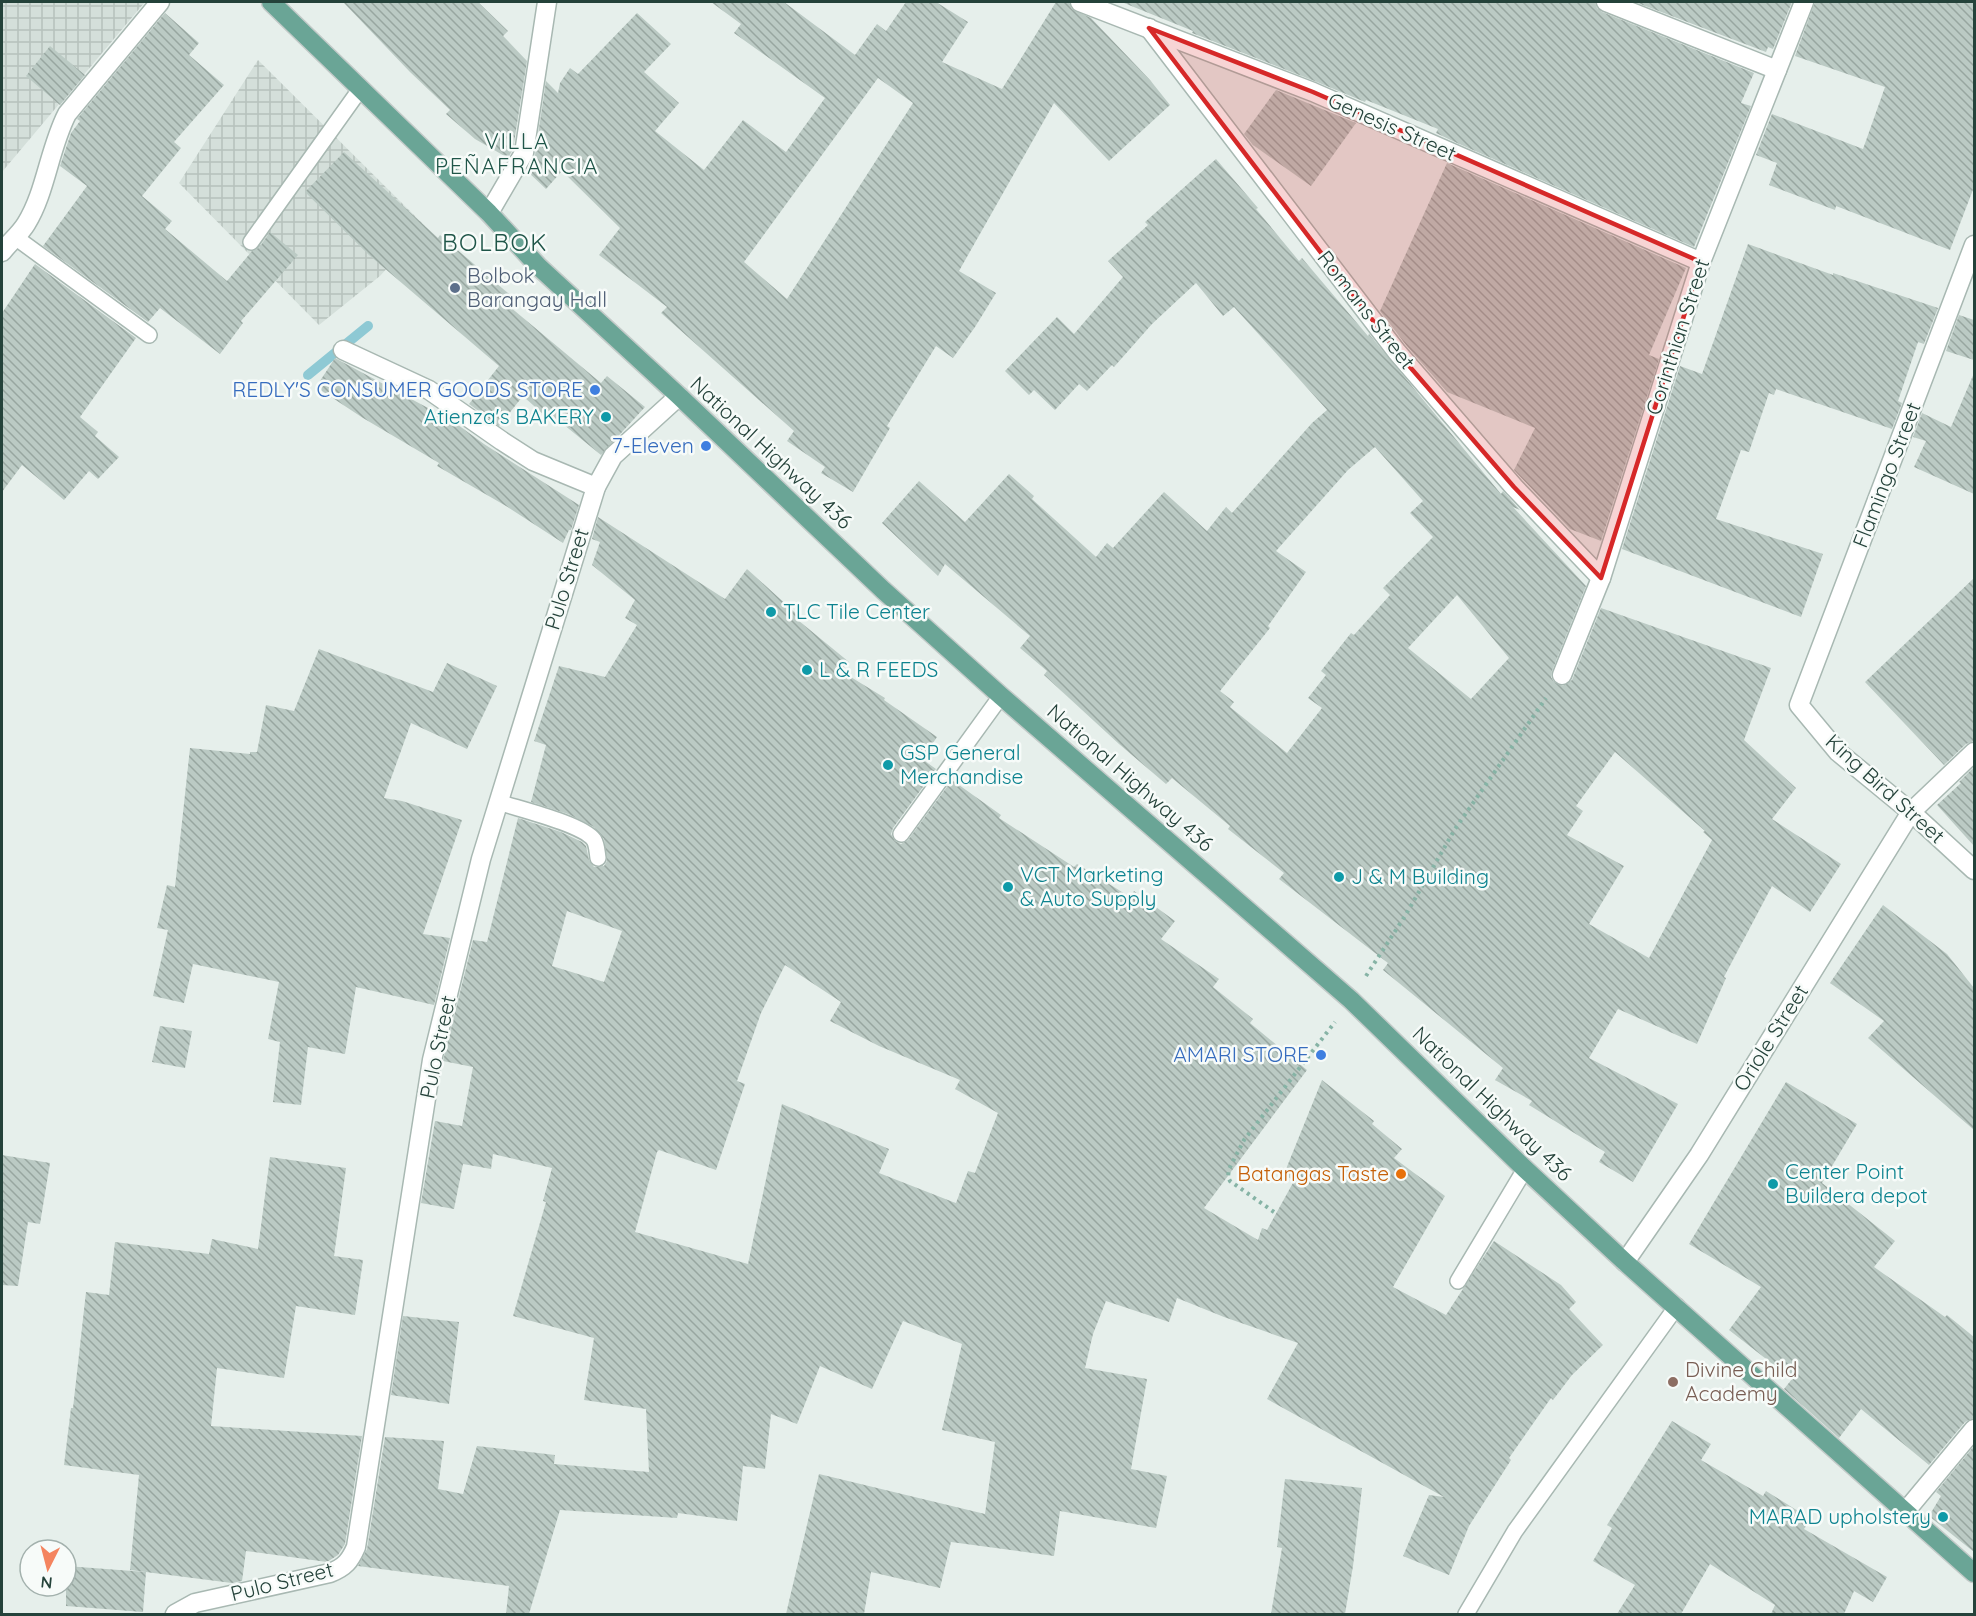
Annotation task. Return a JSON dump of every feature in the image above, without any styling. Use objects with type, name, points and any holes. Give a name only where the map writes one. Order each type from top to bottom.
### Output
[{"type":"main road","name":"National Highway 436","points":[[271,2],[489,213],[538,266],[883,590],[1001,696],[1351,1000],[1625,1262],[1677,1306],[1974,1574]]},
{"type":"street","points":[[2,252],[26,225],[36,202],[58,132],[67,114],[160,2]]},
{"type":"street","points":[[489,213],[524,153],[547,2]]},
{"type":"street","name":"Genesis Street","points":[[1080,2],[1313,92],[1701,262]]},
{"type":"street","points":[[1606,2],[1777,70]]},
{"type":"street","name":"Corinthian Street","points":[[1562,675],[1602,578],[1701,262],[1804,2]]},
{"type":"street","name":"Romans Street","points":[[1149,28],[1397,352],[1514,487],[1602,578]]},
{"type":"street","name":"Flamingo Street","points":[[1799,705],[1974,245]]},
{"type":"street","points":[[343,350],[429,390],[501,441],[533,460],[596,487]]},
{"type":"street","name":"Pulo Street","points":[[175,1614],[195,1603],[330,1573],[350,1561],[353,1554],[432,1060],[481,859],[596,487],[613,456],[679,396]]},
{"type":"street","name":"King Bird Street","points":[[1799,705],[1838,752],[1911,812],[1974,870]]},
{"type":"street","name":"Oriole Street","points":[[1625,1262],[1699,1155],[1911,812],[1974,752]]},
{"type":"street","points":[[1905,1512],[1974,1429]]},
{"type":"lane","points":[[251,242],[361,88]]},
{"type":"lane","points":[[15,237],[149,335]]},
{"type":"lane","points":[[901,834],[1001,696]]},
{"type":"lane","points":[[498,802],[576,827],[595,842],[598,858]]},
{"type":"lane","points":[[1458,1281],[1525,1168]]},
{"type":"lane","points":[[1466,1614],[1515,1532],[1677,1306]]},
{"type":"path","points":[[1275,1212],[1230,1181],[1228,1177],[1229,1169],[1244,1140],[1351,1000],[1405,916],[1455,829],[1562,675]]},
{"type":"highlighted area","points":[[1149,28],[1313,92],[1701,262],[1601,578],[1514,487],[1397,352]]},
{"type":"shaded area","points":[[2,2],[145,2],[2,172]]},
{"type":"shaded area","points":[[258,60],[425,226],[380,276],[319,325],[179,183]]},
{"type":"building","points":[[343,2],[478,2],[508,31],[503,36],[527,61],[513,149],[508,158],[475,139],[446,114],[450,110]]},
{"type":"building","points":[[711,2],[784,2],[855,55],[877,24],[886,31],[906,2],[936,2],[968,22],[942,62],[1002,89],[1056,2],[1069,2],[1072,9],[1091,18],[1150,80],[1170,105],[1109,161],[1054,103],[959,271],[996,293],[953,358],[936,346],[887,426],[890,428],[853,492],[821,473],[825,467],[787,441],[794,431],[661,313],[667,307],[599,255],[620,228],[562,171],[546,189],[527,171],[535,155],[546,81],[558,93],[560,83],[570,68],[578,74],[637,13],[671,44],[644,72],[679,103],[655,131],[704,170],[743,120],[786,152],[825,98],[734,33],[741,24]],"holes":[[[878,78],[913,103],[787,299],[744,262]]]},
{"type":"building","points":[[1124,2],[1595,2],[1597,8],[1602,12],[1754,73],[1741,103],[1751,106],[1694,247],[1457,143],[1436,133],[1438,129],[1192,33],[1193,31]]},
{"type":"building","points":[[1635,2],[1792,2],[1773,49],[1768,47],[1766,52]]},
{"type":"building","points":[[1815,2],[1974,2],[1974,187],[1950,250],[1836,206],[1835,210],[1769,185],[1777,163],[1756,155],[1772,114],[1863,149],[1885,87],[1795,56]]},
{"type":"building","points":[[165,13],[199,43],[189,55],[224,85],[174,142],[181,148],[142,196],[172,221],[165,229],[227,281],[252,251],[259,248],[270,232],[298,255],[241,321],[243,323],[220,354],[160,308],[148,322],[43,246],[87,186],[60,166],[71,133],[80,121],[77,119]]},
{"type":"building","points":[[50,46],[85,75],[60,105],[26,76]]},
{"type":"building","points":[[1276,90],[1356,123],[1311,186],[1253,145],[1244,134]]},
{"type":"building","points":[[344,152],[438,238],[440,235],[509,294],[503,301],[601,383],[607,376],[645,407],[601,455],[558,420],[554,424],[523,396],[499,426],[469,404],[499,366],[369,255],[305,192]]},
{"type":"building","points":[[1216,159],[1299,261],[1302,258],[1368,336],[1369,334],[1501,494],[1503,491],[1520,510],[1513,507],[1586,586],[1552,671],[1551,677],[1554,682],[1563,686],[1572,680],[1601,608],[1771,668],[1744,740],[1796,788],[1772,819],[1841,864],[1810,912],[1772,886],[1724,977],[1726,978],[1697,1044],[1618,1009],[1589,1058],[1678,1104],[1633,1182],[1599,1162],[1605,1152],[1529,1105],[1532,1101],[1495,1080],[1503,1068],[1383,970],[1388,963],[1279,879],[1284,873],[1228,829],[1230,826],[1172,778],[1166,784],[1044,675],[1047,671],[1020,648],[1030,636],[945,564],[938,576],[882,523],[919,481],[965,522],[1009,474],[1034,496],[1032,499],[1096,557],[1107,543],[1113,548],[1164,492],[1207,531],[1226,507],[1232,513],[1312,423],[1327,410],[1234,307],[1223,316],[1196,283],[1152,324],[1114,367],[1112,365],[1087,391],[1079,384],[1055,410],[1034,390],[1029,395],[1005,371],[1057,317],[1074,334],[1123,277],[1108,261],[1148,225],[1145,222]],"holes":[[[1375,447],[1423,501],[1410,513],[1433,537],[1383,588],[1390,595],[1354,635],[1351,633],[1321,671],[1326,675],[1308,698],[1322,708],[1287,753],[1230,707],[1234,702],[1220,691],[1270,628],[1268,626],[1306,572],[1276,551],[1348,470]],[[1457,595],[1509,658],[1471,699],[1408,648]],[[1615,752],[1705,831],[1703,832],[1712,840],[1649,958],[1589,924],[1624,866],[1567,835],[1583,811],[1576,806]]]},
{"type":"building","points":[[1447,163],[1686,268],[1649,355],[1659,359],[1601,541],[1570,529],[1514,470],[1535,428],[1447,392],[1380,311]]},
{"type":"building","points":[[1748,244],[1833,275],[1833,273],[1938,308],[1924,344],[1918,342],[1898,401],[1902,403],[1892,429],[1776,389],[1774,395],[1769,393],[1749,452],[1741,450],[1716,519],[1823,554],[1801,617],[1622,549],[1680,366],[1702,374]]},
{"type":"building","points":[[35,264],[136,338],[80,417],[98,432],[95,436],[119,457],[98,479],[89,471],[64,500],[22,465],[2,492],[2,313]]},
{"type":"building","points":[[1959,315],[1974,320],[1974,360],[1946,351]]},
{"type":"building","points":[[335,358],[454,422],[579,505],[571,530],[563,543],[506,506],[437,466],[439,463],[316,387]]},
{"type":"building","points":[[1974,373],[1974,494],[1914,467],[1926,441],[1913,437],[1922,413],[1951,427]]},
{"type":"building","points":[[598,517],[725,599],[747,569],[801,618],[799,621],[849,662],[841,671],[885,698],[884,700],[937,737],[922,759],[936,769],[893,828],[891,834],[895,841],[901,844],[908,840],[952,780],[1001,815],[999,818],[1074,867],[1077,864],[1130,897],[1134,891],[1175,921],[1161,939],[1219,979],[1213,987],[1253,1019],[1250,1023],[1307,1070],[1204,1208],[1258,1240],[1262,1228],[1267,1230],[1294,1181],[1284,1174],[1322,1080],[1374,1121],[1372,1124],[1402,1149],[1394,1158],[1445,1196],[1393,1287],[1446,1315],[1494,1241],[1561,1285],[1576,1302],[1569,1309],[1603,1345],[1572,1375],[1553,1400],[1551,1398],[1509,1458],[1511,1460],[1469,1526],[1449,1575],[1403,1556],[1429,1495],[1444,1497],[1267,1399],[1298,1343],[1177,1298],[1169,1322],[1106,1301],[1093,1334],[1085,1368],[1147,1379],[1131,1469],[1167,1476],[1156,1528],[1060,1511],[1054,1556],[951,1542],[940,1588],[871,1572],[864,1614],[786,1614],[819,1474],[985,1514],[995,1442],[942,1430],[962,1344],[903,1321],[872,1389],[820,1366],[797,1424],[771,1414],[765,1469],[743,1466],[737,1521],[678,1513],[677,1518],[560,1510],[529,1614],[506,1614],[509,1586],[358,1566],[367,1549],[385,1437],[444,1441],[438,1489],[463,1494],[477,1446],[555,1455],[554,1464],[649,1472],[646,1409],[584,1400],[594,1338],[513,1316],[546,1202],[543,1201],[552,1168],[493,1154],[491,1169],[463,1164],[454,1209],[421,1203],[435,1121],[462,1126],[473,1067],[443,1061],[473,940],[487,942],[518,818],[561,832],[582,842],[586,846],[589,860],[594,867],[604,866],[607,861],[604,839],[594,827],[568,814],[531,802],[546,745],[534,741],[559,666],[605,677],[637,625],[625,618],[635,600],[592,565],[600,542],[592,539]],"holes":[[[567,911],[622,931],[604,982],[552,966]],[[785,965],[841,1002],[830,1021],[879,1046],[960,1080],[955,1089],[998,1113],[975,1173],[968,1171],[956,1203],[953,1202],[879,1173],[889,1149],[782,1104],[748,1264],[635,1232],[659,1150],[716,1170],[745,1084],[737,1081],[761,1013]]]},
{"type":"building","points":[[1974,578],[1974,741],[1966,744],[1944,765],[1865,682]]},
{"type":"building","points":[[319,649],[433,692],[447,663],[497,686],[467,749],[411,723],[384,798],[402,801],[462,820],[423,934],[450,938],[434,1005],[356,987],[345,1054],[308,1047],[301,1105],[273,1102],[280,1042],[268,1039],[279,982],[193,964],[184,1003],[153,996],[168,930],[157,928],[167,885],[175,887],[190,748],[250,754],[250,752],[257,752],[266,705],[294,711]]},
{"type":"building","points":[[1974,767],[1974,846],[1937,805],[1961,783],[1959,782]]},
{"type":"building","points":[[1883,905],[1947,954],[1974,988],[1974,1130],[1868,1038],[1884,1021],[1830,983]]},
{"type":"building","points":[[160,1026],[192,1031],[185,1068],[152,1062]]},
{"type":"building","points":[[1786,1082],[1857,1124],[1822,1183],[1895,1241],[1874,1267],[1945,1317],[1947,1315],[1974,1337],[1974,1418],[1965,1422],[1929,1465],[1861,1409],[1839,1438],[1784,1389],[1792,1379],[1729,1330],[1761,1287],[1689,1244]]},
{"type":"building","points":[[2,1155],[50,1163],[40,1224],[28,1222],[18,1286],[2,1285]]},
{"type":"building","points":[[270,1157],[346,1168],[334,1256],[363,1260],[355,1315],[296,1306],[284,1378],[217,1368],[211,1426],[362,1436],[345,1544],[338,1555],[327,1562],[246,1551],[242,1581],[232,1583],[130,1570],[139,1475],[64,1465],[86,1292],[109,1295],[115,1242],[209,1254],[212,1239],[258,1249]]},
{"type":"building","points":[[403,1316],[459,1322],[449,1404],[391,1395]]},
{"type":"building","points":[[1672,1421],[1711,1444],[1701,1460],[1763,1496],[1766,1491],[1811,1519],[1804,1529],[1887,1577],[1873,1602],[1854,1591],[1844,1614],[1771,1614],[1775,1605],[1710,1564],[1681,1614],[1617,1614],[1635,1585],[1593,1561],[1612,1528],[1607,1525]]},
{"type":"building","points":[[1974,1446],[1974,1552],[1929,1516],[1941,1496],[1936,1492]]},
{"type":"building","points":[[1285,1479],[1362,1488],[1345,1614],[1271,1614],[1282,1548],[1277,1547]]},
{"type":"building","points":[[78,1567],[146,1572],[143,1612],[66,1606],[66,1598],[78,1598]]},
{"type":"waterway","points":[[308,375],[368,326]]},
{"type":"place","name":"Bolbok Barangay Hall","points":[[455,288]]},
{"type":"place","name":"REDLY'S CONSUMER GOODS STORE","points":[[595,390]]},
{"type":"place","name":"Atienza's BAKERY","points":[[606,417]]},
{"type":"place","name":"7-Eleven","points":[[706,446]]},
{"type":"place","name":"TLC Tile Center","points":[[771,612]]},
{"type":"place","name":"L & R FEEDS","points":[[807,670]]},
{"type":"place","name":"GSP General Merchandise","points":[[888,765]]},
{"type":"place","name":"J & M Building","points":[[1339,877]]},
{"type":"place","name":"VCT Marketing & Auto Supply","points":[[1008,887]]},
{"type":"place","name":"AMARI STORE","points":[[1321,1055]]},
{"type":"place","name":"Batangas Taste","points":[[1401,1174]]},
{"type":"place","name":"Center Point Buildera depot","points":[[1773,1184]]},
{"type":"place","name":"Divine Child Academy","points":[[1673,1382]]},
{"type":"place","name":"MARAD upholstery","points":[[1943,1517]]},
{"type":"district","name":"VILLA PEÑAFRANCIA","points":[[517,154]]},
{"type":"district","name":"BOLBOK","points":[[495,243]]}]
